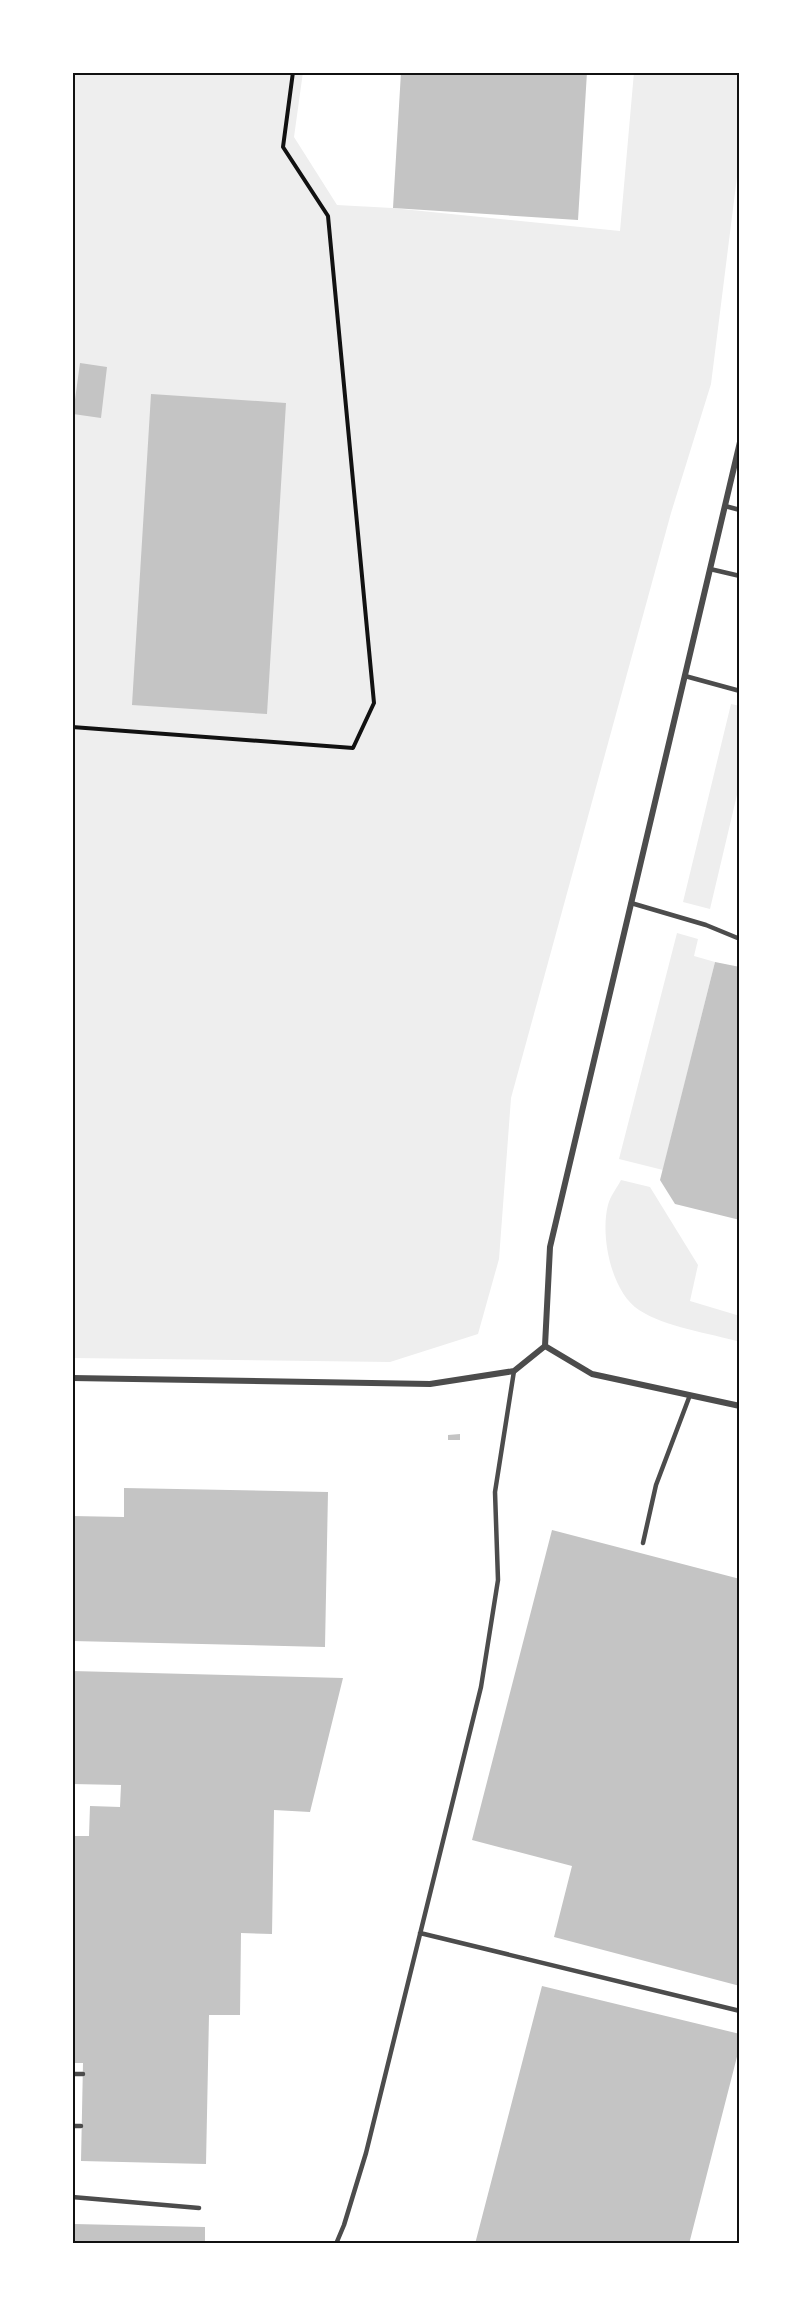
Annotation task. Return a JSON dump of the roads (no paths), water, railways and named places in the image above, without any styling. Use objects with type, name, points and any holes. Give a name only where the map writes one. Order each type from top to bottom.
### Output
[{"type":"street","points":[[72,1378],[430,1384],[514,1371],[545,1346],[550,1247],[740,442]]},
{"type":"street","points":[[545,1346],[592,1374],[740,1406]]},
{"type":"lane","points":[[725,506],[740,510]]},
{"type":"lane","points":[[710,568],[740,576]]},
{"type":"lane","points":[[685,676],[740,691]]},
{"type":"lane","points":[[631,903],[706,925],[740,939]]},
{"type":"lane","points":[[336,2244],[366,2153],[481,1687],[498,1580],[495,1492],[514,1371]]},
{"type":"lane","points":[[643,1543],[656,1485],[690,1395]]},
{"type":"lane","points":[[420,1933],[740,2011]]},
{"type":"lane","points":[[72,2074],[82,2074]]},
{"type":"lane","points":[[72,2126],[81,2126]]},
{"type":"lane","points":[[72,2197],[199,2208]]}]
